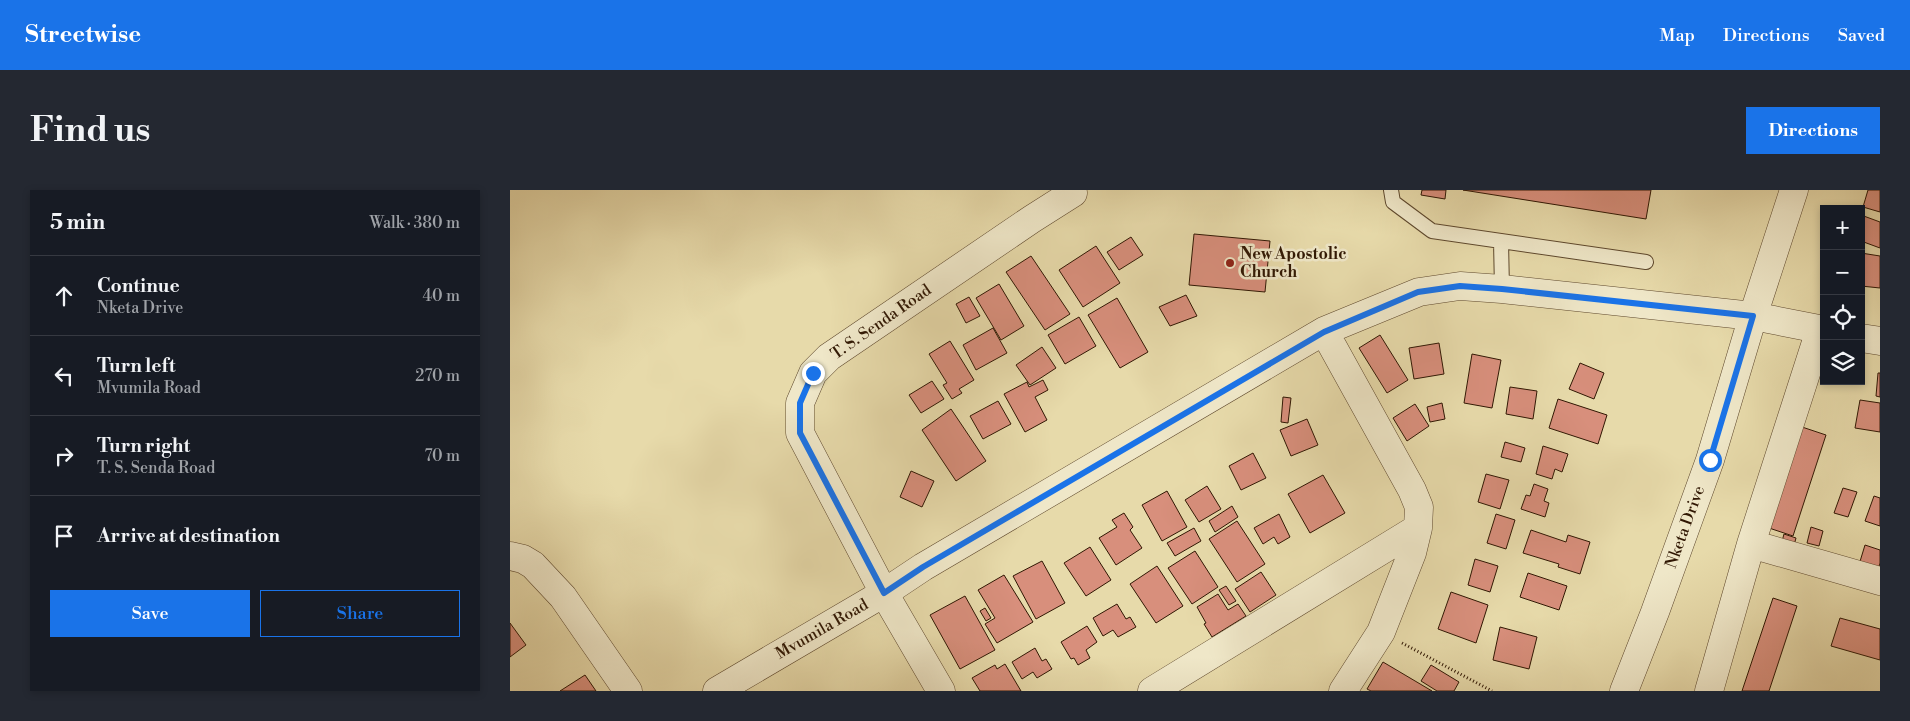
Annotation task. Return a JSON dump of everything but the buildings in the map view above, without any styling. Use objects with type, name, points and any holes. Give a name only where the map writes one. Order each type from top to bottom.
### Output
[{"type":"street","name":"Nketa Drive","points":[[1624,691],[1710,460],[1753,316],[1794,190]]},
{"type":"street","name":"T. S. Senda Road","points":[[941,691],[884,593],[800,433],[800,403],[813,373],[829,357],[1032,218],[1074,194]]},
{"type":"street","name":"Mvumila Road","points":[[717,691],[884,593],[923,567],[1324,332],[1418,292],[1460,286],[1502,289],[1753,316],[1820,330]]},
{"type":"street","points":[[1324,332],[1412,490],[1419,507],[1418,528],[1412,553],[1381,632],[1343,691]]},
{"type":"street","points":[[1710,691],[1752,544],[1820,336]]},
{"type":"street","points":[[1865,339],[1880,341]]},
{"type":"street","points":[[1152,691],[1418,528]]},
{"type":"street","points":[[1752,544],[1880,581]]},
{"type":"street","points":[[510,556],[523,559],[533,565],[563,597],[628,691]]},
{"type":"lane","points":[[1391,190],[1393,202],[1432,231],[1646,262]]},
{"type":"lane","points":[[1501,241],[1502,289]]},
{"type":"path","points":[[1381,632],[1492,691]]},
{"type":"place","name":"New Apostolic Church","points":[[1230,263]]},
{"type":"route","points":[[813,373],[800,403],[800,433],[884,593],[923,567],[1324,332],[1418,292],[1460,286],[1502,289],[1753,316],[1710,460]]}]
